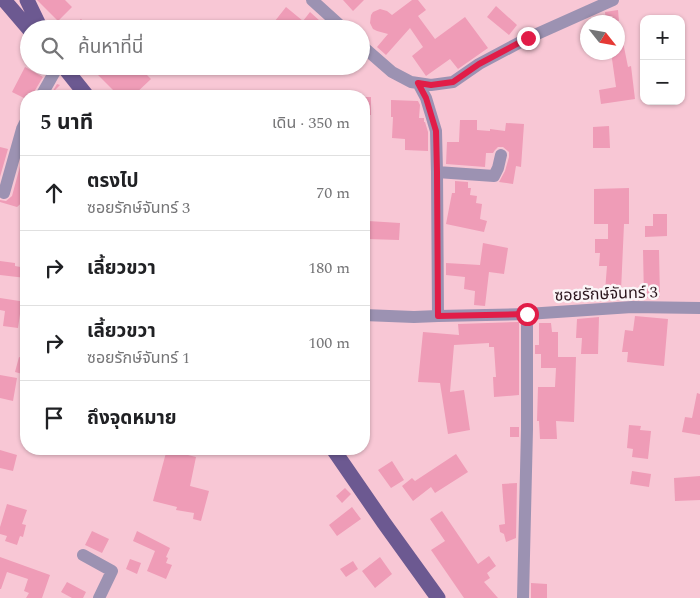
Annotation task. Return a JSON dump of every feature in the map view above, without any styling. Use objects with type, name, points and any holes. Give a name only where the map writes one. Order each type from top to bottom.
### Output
[{"type":"main road","points":[[4,0],[21,20]]},
{"type":"main road","points":[[28,0],[37,20]]},
{"type":"main road","points":[[70,75],[83,90]]},
{"type":"main road","points":[[337,455],[438,598]]},
{"type":"street","points":[[312,0],[334,20]]},
{"type":"street","points":[[370,53],[392,72],[410,82],[431,85],[453,82],[479,64],[528,38],[613,0]]},
{"type":"street","points":[[44,90],[53,75]]},
{"type":"street","points":[[418,83],[426,98],[436,131],[438,316]]},
{"type":"street","points":[[4,193],[20,136]]},
{"type":"street","points":[[437,172],[494,176],[501,155]]},
{"type":"street","name":"ซอยรักษ์จันทร์ 3","points":[[370,314],[414,317],[527,314],[632,307],[700,308]]},
{"type":"street","points":[[523,598],[527,429],[527,314]]},
{"type":"street","points":[[83,555],[112,571],[99,598]]},
{"type":"building","points":[[37,0],[65,0],[72,7],[57,20]]},
{"type":"building","points":[[343,0],[364,0],[353,11]]},
{"type":"building","points":[[412,0],[418,0],[426,10],[418,16],[435,39],[465,17],[488,48],[458,69],[450,59],[426,76],[412,56],[423,47],[410,28],[386,55],[377,47],[388,34],[373,29],[370,23],[371,15],[380,9],[392,15]]},
{"type":"building","points":[[496,6],[517,25],[509,35],[487,17]]},
{"type":"building","points":[[286,7],[302,20],[276,20]]},
{"type":"building","points":[[618,10],[618,15],[605,15],[605,12]]},
{"type":"building","points":[[310,12],[319,20],[304,20]]},
{"type":"building","points":[[625,52],[628,67],[631,66],[635,99],[601,104],[599,90],[616,87],[612,60],[625,60]]},
{"type":"building","points":[[21,75],[39,75],[43,77],[35,90],[20,90],[20,96],[12,92]]},
{"type":"building","points":[[98,75],[147,75],[151,79],[139,90],[113,90]]},
{"type":"building","points":[[370,97],[371,97],[370,115]]},
{"type":"building","points":[[391,100],[418,101],[420,105],[419,118],[424,118],[428,132],[428,151],[405,150],[405,139],[392,138],[393,117],[391,117]]},
{"type":"building","points":[[460,120],[477,120],[477,130],[490,131],[490,129],[505,131],[506,123],[524,124],[521,167],[516,166],[513,184],[499,182],[509,157],[509,152],[503,147],[498,147],[493,153],[486,153],[485,167],[446,164],[447,142],[459,142]]},
{"type":"building","points":[[609,126],[610,148],[593,148],[593,127]]},
{"type":"building","points":[[0,147],[8,149],[0,177]]},
{"type":"building","points":[[20,166],[20,204],[17,207],[0,202],[0,200],[6,201],[12,196]]},
{"type":"building","points":[[455,181],[468,182],[468,188],[471,188],[470,195],[477,196],[476,203],[482,204],[480,219],[487,221],[484,232],[446,224],[452,193],[455,193]]},
{"type":"building","points":[[629,188],[629,224],[624,224],[621,291],[605,291],[607,266],[599,266],[600,253],[595,253],[595,239],[608,239],[608,224],[594,224],[594,189]]},
{"type":"building","points":[[653,214],[667,214],[667,236],[645,237],[645,226],[653,226]]},
{"type":"building","points":[[370,221],[400,223],[399,240],[370,239]]},
{"type":"building","points":[[483,243],[508,248],[504,274],[489,272],[485,306],[474,305],[475,291],[464,289],[465,277],[446,275],[446,263],[480,265]]},
{"type":"building","points":[[643,250],[659,250],[660,297],[644,298]]},
{"type":"building","points":[[0,261],[15,263],[15,266],[20,267],[20,277],[0,275]]},
{"type":"building","points":[[0,298],[20,301],[18,328],[3,326],[5,311],[0,310]]},
{"type":"building","points":[[635,316],[668,319],[664,366],[627,362],[628,352],[622,352],[625,330],[633,331]]},
{"type":"building","points":[[599,317],[598,354],[581,354],[582,338],[576,338],[577,319]]},
{"type":"building","points":[[519,322],[519,395],[494,397],[493,377],[496,377],[494,347],[489,347],[489,343],[454,345],[450,392],[464,390],[470,430],[448,434],[440,383],[418,382],[423,332],[459,335],[458,324]]},
{"type":"building","points":[[539,323],[551,323],[552,332],[558,332],[558,357],[576,357],[574,422],[556,421],[557,439],[540,439],[539,421],[537,421],[538,387],[555,387],[556,368],[541,368],[541,354],[535,354],[535,345],[539,345]]},
{"type":"building","points":[[19,357],[20,357],[20,373],[15,372]]},
{"type":"building","points":[[0,375],[17,378],[13,401],[0,398]]},
{"type":"building","points":[[697,393],[700,394],[700,435],[682,432],[685,417],[692,418]]},
{"type":"building","points":[[629,425],[641,426],[640,430],[651,431],[648,459],[632,457],[633,449],[627,448]]},
{"type":"building","points":[[510,427],[519,427],[519,437],[510,437]]},
{"type":"building","points":[[0,450],[17,455],[13,471],[0,468]]},
{"type":"building","points":[[456,454],[468,472],[435,493],[431,487],[413,501],[402,486],[412,478],[415,481]]},
{"type":"building","points":[[165,455],[196,457],[190,486],[209,491],[201,521],[193,519],[194,513],[176,510],[177,507],[153,501]]},
{"type":"building","points":[[392,461],[404,480],[391,488],[378,470]]},
{"type":"building","points":[[632,471],[651,474],[649,487],[630,484]]},
{"type":"building","points":[[700,476],[700,500],[675,501],[674,478]]},
{"type":"building","points":[[517,483],[516,538],[506,542],[504,534],[500,532],[499,525],[505,524],[502,484]]},
{"type":"building","points":[[345,488],[351,494],[342,503],[336,496]]},
{"type":"building","points":[[7,504],[27,510],[22,524],[26,525],[23,537],[20,536],[17,545],[5,541],[7,536],[0,534],[0,527]]},
{"type":"building","points":[[352,507],[361,519],[337,536],[329,525]]},
{"type":"building","points":[[442,511],[478,564],[489,556],[496,566],[487,573],[490,578],[484,582],[498,598],[464,598],[431,550],[445,541],[430,519]]},
{"type":"building","points":[[92,531],[109,539],[102,553],[85,545]]},
{"type":"building","points":[[137,531],[170,548],[166,557],[168,558],[166,563],[172,565],[166,579],[147,571],[155,551],[133,541]]},
{"type":"building","points":[[0,557],[50,575],[42,598],[26,598],[29,593],[24,591],[28,579],[7,572],[0,589]]},
{"type":"building","points":[[380,557],[392,574],[375,588],[362,571]]},
{"type":"building","points":[[130,559],[141,563],[137,574],[126,569]]},
{"type":"building","points":[[353,561],[358,569],[346,577],[340,569]]},
{"type":"building","points":[[67,582],[86,592],[83,598],[72,598],[61,592]]},
{"type":"building","points":[[531,583],[547,584],[547,598],[531,598]]},
{"type":"route","points":[[527,314],[438,316],[436,131],[426,98],[418,83],[431,85],[453,82],[479,64],[528,38]]}]
